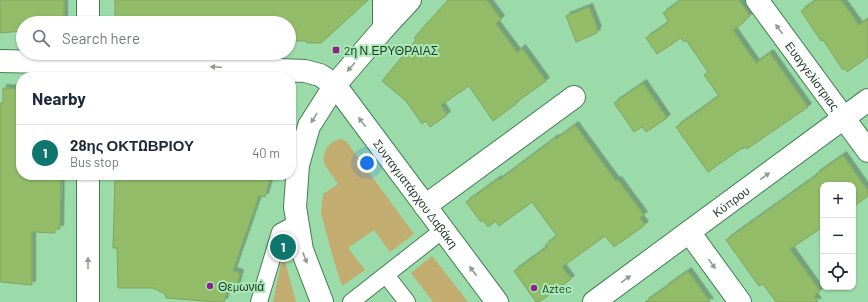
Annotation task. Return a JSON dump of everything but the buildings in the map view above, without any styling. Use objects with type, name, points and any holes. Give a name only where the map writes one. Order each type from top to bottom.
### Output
[{"type":"street","points":[[88,0],[88,16]]},
{"type":"street","points":[[384,0],[384,28]]},
{"type":"street","points":[[322,302],[302,250],[295,207],[298,165],[309,126],[335,85],[410,0]]},
{"type":"street","name":"Ευαγγελίστριας","points":[[758,0],[868,151]]},
{"type":"street","points":[[0,61],[305,71],[320,75],[335,85]]},
{"type":"street","name":"Συνταγματάρχου Δαβάκη","points":[[335,85],[496,302]]},
{"type":"street","points":[[425,206],[574,97]]},
{"type":"street","name":"Κύπρου","points":[[594,302],[868,100]]},
{"type":"street","points":[[88,180],[88,302]]},
{"type":"street","points":[[259,302],[280,232],[297,223]]},
{"type":"street","points":[[351,302],[443,230]]},
{"type":"street","points":[[689,232],[740,302]]},
{"type":"street","points":[[386,275],[407,302]]},
{"type":"shaded area","points":[[341,139],[346,141],[414,234],[390,252],[374,230],[348,248],[365,270],[342,286],[321,213],[323,194],[338,184],[324,163],[324,155],[329,145]]},
{"type":"shaded area","points":[[283,254],[296,302],[273,302]]},
{"type":"shaded area","points":[[432,256],[468,302],[433,302],[411,273]]},
{"type":"place","name":"2η Ν.ΕΡΥΘΡΑΙΑΣ","points":[[336,50]]},
{"type":"place","name":"28ης ΟΚΤΩΒΡΙΟΥ","points":[[283,247]]},
{"type":"place","name":"Θεμωνιά","points":[[210,286]]},
{"type":"place","name":"Aztec","points":[[534,288]]}]
